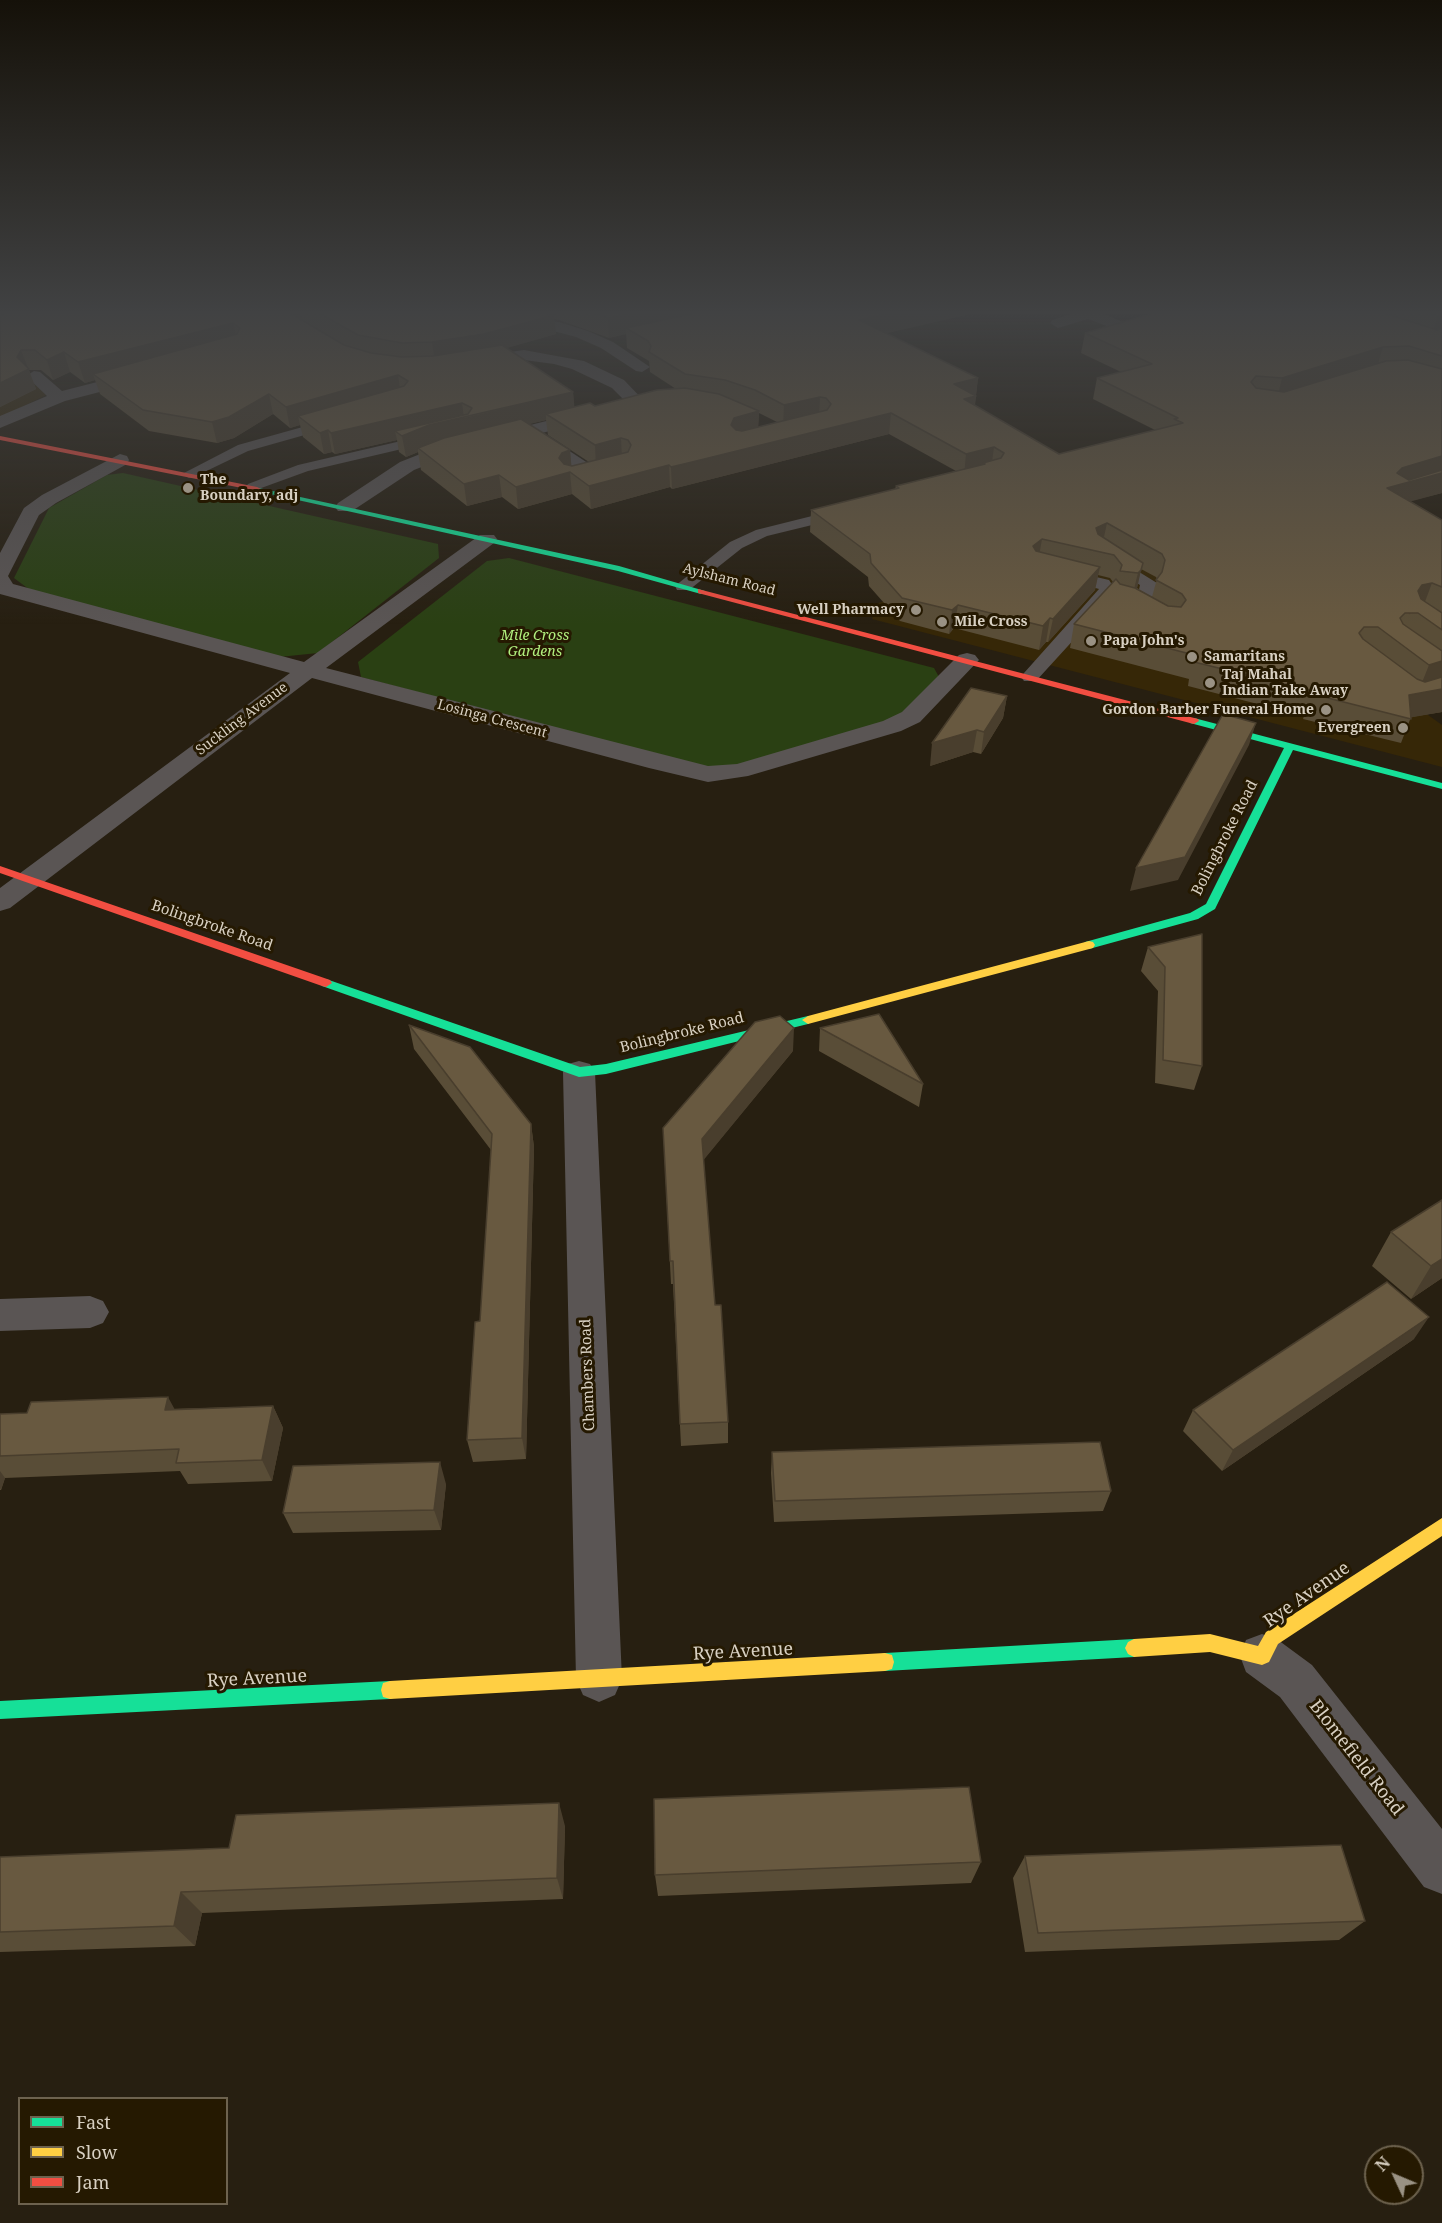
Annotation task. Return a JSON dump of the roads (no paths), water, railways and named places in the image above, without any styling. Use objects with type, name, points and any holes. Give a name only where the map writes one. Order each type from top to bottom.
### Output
[{"type":"street","points":[[0,423],[14,417]]},
{"type":"street","points":[[345,507],[407,466],[440,453],[583,417]]},
{"type":"street","points":[[526,430],[593,475]]},
{"type":"street","name":"Aylsham Road","points":[[0,438],[120,460],[345,507],[619,569],[1442,786]]},
{"type":"street","points":[[0,573],[31,512],[49,499],[120,460]]},
{"type":"street","points":[[573,480],[612,470]]},
{"type":"street","name":"Suckling Avenue","points":[[0,902],[308,670],[487,539]]},
{"type":"street","name":"Losinga Crescent","points":[[0,580],[4,588],[24,595],[658,763],[708,774],[739,771],[892,726],[911,717],[967,660]]},
{"type":"street","name":"Bolingbroke Road","points":[[0,869],[579,1072],[606,1068],[858,1008],[1194,916],[1211,906],[1290,746]]},
{"type":"street","name":"Chambers Road","points":[[579,1072],[599,1679]]},
{"type":"street","points":[[0,1315],[90,1312]]},
{"type":"street","name":"Rye Avenue","points":[[0,1710],[599,1679],[1210,1643],[1262,1656],[1272,1638],[1442,1526]]},
{"type":"street","name":"Blomefield Road","points":[[1262,1656],[1296,1681],[1442,1869]]},
{"type":"lane","points":[[189,474],[243,448],[344,420]]},
{"type":"lane","points":[[253,488],[303,468],[441,435]]},
{"type":"lane","points":[[683,586],[728,551],[762,533],[854,510]]},
{"type":"lane","points":[[1030,677],[1120,601],[1146,595],[1149,583],[1101,553]]},
{"type":"lane","points":[[1049,571],[1103,584],[1120,601],[1153,615]]},
{"type":"place","name":"The Boundary, adj","points":[[188,488]]},
{"type":"place","name":"Well Pharmacy","points":[[916,610]]},
{"type":"place","name":"Mile Cross","points":[[942,622]]},
{"type":"place","name":"Papa John's","points":[[1091,641]]},
{"type":"place","name":"Samaritans","points":[[1192,657]]},
{"type":"place","name":"Taj Mahal Indian Take Away","points":[[1210,683]]},
{"type":"place","name":"Gordon Barber Funeral Home","points":[[1326,710]]},
{"type":"place","name":"Evergreen","points":[[1403,728]]},
{"type":"park label","name":"Mile Cross Gardens","points":[[535,644]]}]
